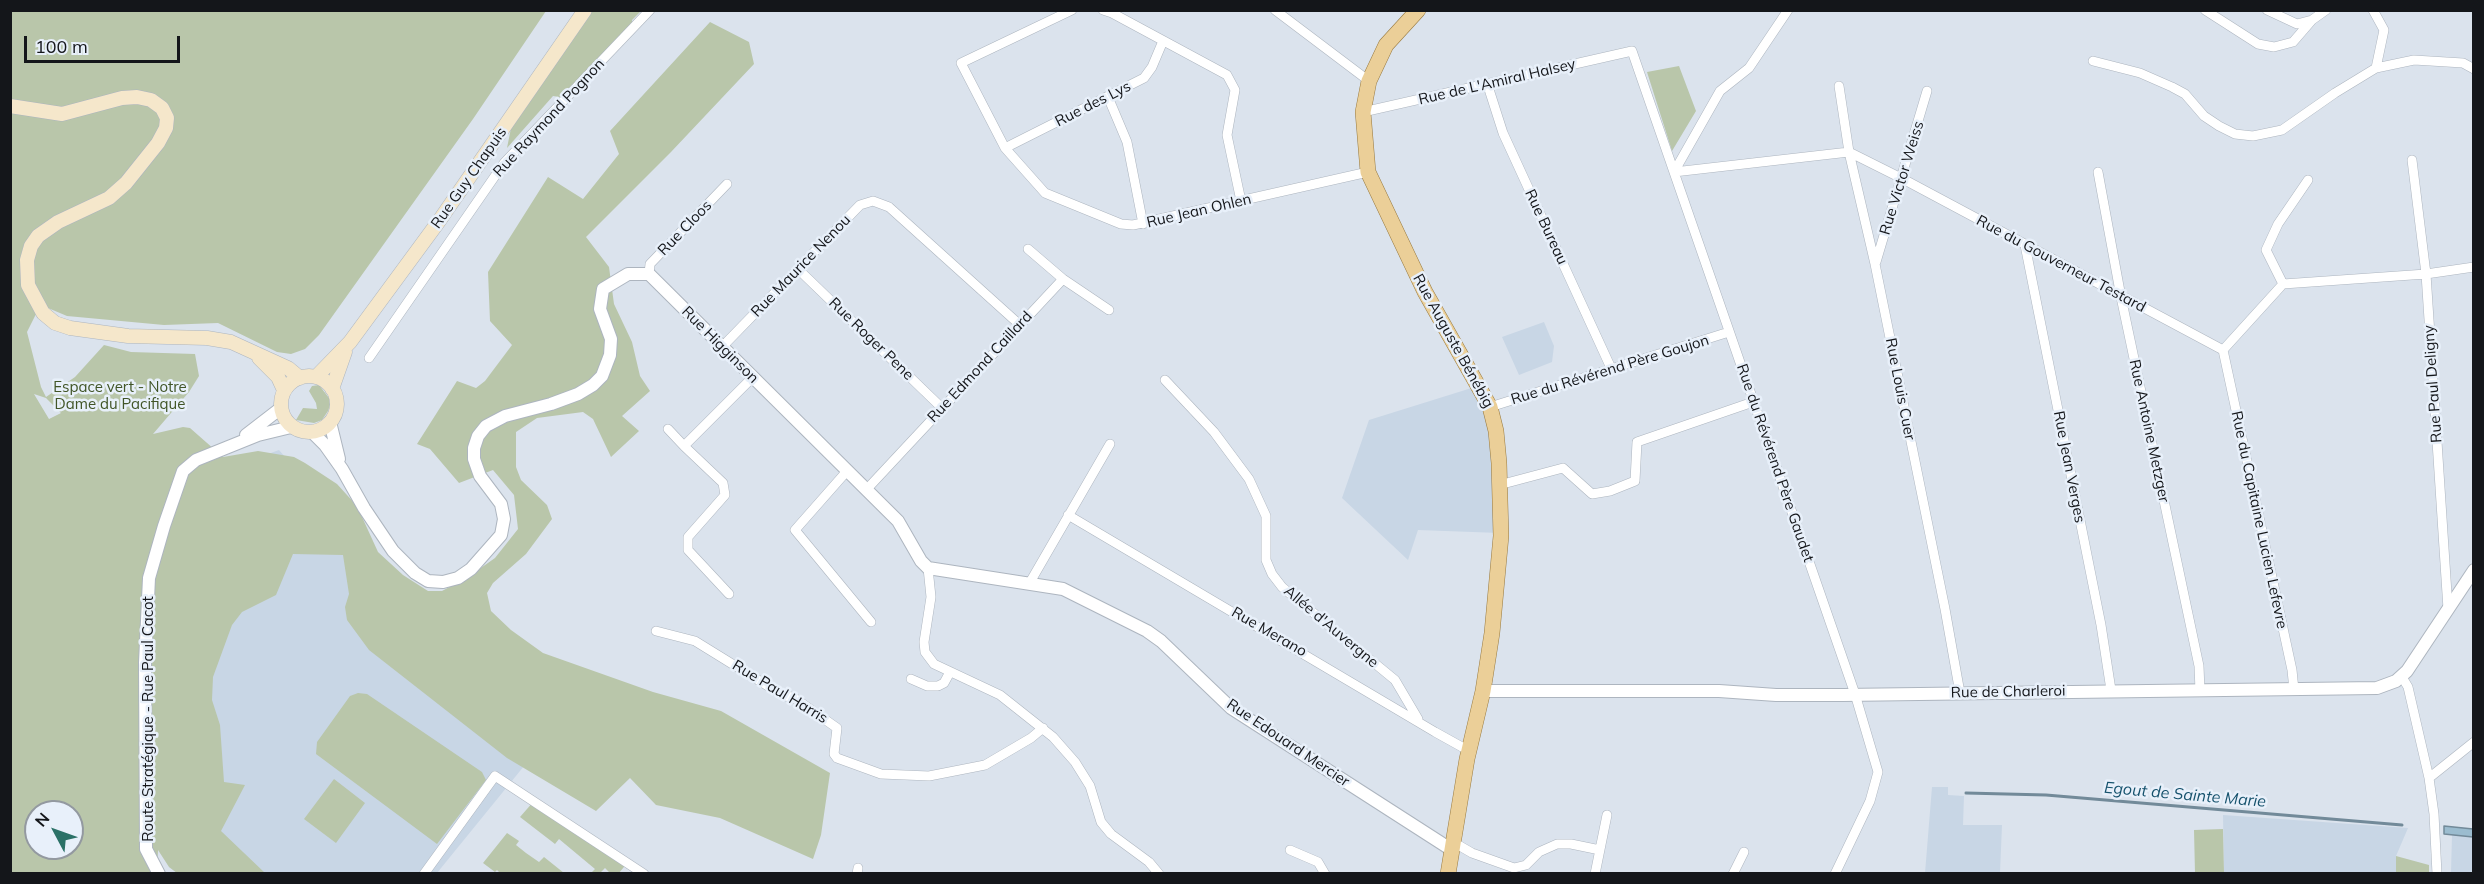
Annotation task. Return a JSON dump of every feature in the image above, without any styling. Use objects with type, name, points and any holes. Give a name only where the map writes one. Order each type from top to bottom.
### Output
[{"type":"main road","name":"Rue Guy Chapuis","points":[[316,377],[350,342],[439,221],[585,10]]},
{"type":"main road","name":"Rue Auguste Bénébig","points":[[1414,12],[1386,45],[1369,81],[1363,112],[1368,172],[1425,292],[1490,407],[1496,431],[1499,485],[1500,536],[1497,586],[1483,691],[1469,747],[1448,873]]},
{"type":"main road","points":[[10,106],[62,114],[122,98],[137,97],[151,100],[162,108],[167,118],[166,128],[158,143],[126,183],[109,198],[58,222],[38,236],[31,246],[27,260],[28,285],[44,313],[55,323],[70,328],[128,336],[207,338],[231,342],[288,368],[300,378]]},
{"type":"main road","name":"Rue Guy Chapuis","points":[[332,389],[337,370],[350,342]]},
{"type":"main road","points":[[252,350],[278,377],[284,390],[280,408],[291,427],[312,432],[325,427],[330,422],[337,406],[332,389],[316,377],[300,378],[284,390]]},
{"type":"street","name":"Rue Raymond Pognon","points":[[369,358],[504,163],[650,10]]},
{"type":"street","points":[[1068,11],[1072,10]]},
{"type":"street","points":[[1103,10],[1227,75],[1235,90],[1227,135],[1241,201]]},
{"type":"street","points":[[1275,10],[1369,81]]},
{"type":"street","points":[[1674,172],[1720,91],[1749,68],[1788,10]]},
{"type":"street","points":[[2205,10],[2258,44],[2274,47],[2293,42],[2312,20],[2326,10]]},
{"type":"street","points":[[2267,10],[2297,24],[2312,20]]},
{"type":"street","points":[[2373,10],[2384,30],[2376,68]]},
{"type":"street","name":"Rue Jean Ohlen","points":[[1068,11],[960,63],[1005,148],[1045,193],[1121,224],[1143,224],[1368,172]]},
{"type":"street","name":"Rue des Lys","points":[[1005,148],[1144,78],[1152,67],[1163,41]]},
{"type":"street","name":"Rue du Révérend Père Gaudet","points":[[1632,51],[1855,694],[1878,772],[1870,801],[1835,873]]},
{"type":"street","name":"Rue de L'Amiral Halsey","points":[[1363,112],[1632,51]]},
{"type":"street","points":[[2093,61],[2140,73],[2172,87],[2185,94],[2204,116],[2219,126],[2235,134],[2253,136],[2282,130],[2376,68],[2414,60],[2463,63],[2474,69]]},
{"type":"street","name":"Rue Bureau","points":[[1487,83],[1503,133],[1611,368]]},
{"type":"street","name":"Rue Louis Cuer","points":[[1839,86],[1849,152],[1875,264],[1946,609],[1960,693]]},
{"type":"street","name":"Rue Victor Weiss","points":[[1875,264],[1903,178],[1927,91]]},
{"type":"street","points":[[1108,97],[1127,142],[1143,224]]},
{"type":"street","points":[[1674,172],[1849,152]]},
{"type":"street","name":"Rue du Gouverneur Testard","points":[[1849,152],[1903,178],[2223,350]]},
{"type":"street","name":"Rue Paul Deligny","points":[[2412,160],[2426,274],[2448,609]]},
{"type":"street","name":"Rue Antoine Metzger","points":[[2097,172],[2199,666],[2200,691]]},
{"type":"street","points":[[2283,284],[2266,250],[2278,224],[2308,180]]},
{"type":"street","name":"Rue Cloos","points":[[649,274],[650,264],[728,184]]},
{"type":"street","name":"Rue Maurice Nenou","points":[[722,347],[860,205],[873,201],[889,207],[1020,325]]},
{"type":"street","points":[[439,221],[456,232]]},
{"type":"street","name":"Rue Jean Verges","points":[[2025,245],[2101,625],[2111,690]]},
{"type":"street","points":[[1028,249],[1063,279],[1109,310]]},
{"type":"street","points":[[2223,350],[2283,284],[2426,274],[2474,267]]},
{"type":"street","name":"Rue Roger Pene","points":[[799,270],[942,408]]},
{"type":"street","points":[[312,432],[325,445],[342,469],[364,508],[393,551],[415,573],[428,581],[443,582],[458,578],[471,569],[501,535],[504,519],[501,504],[480,476],[474,459],[474,448],[478,436],[486,426],[505,416],[550,404],[578,394],[593,385],[602,376],[610,355],[611,339],[600,309],[603,289],[628,274],[649,274]]},
{"type":"street","name":"Rue Higginson","points":[[649,274],[898,521],[921,561],[928,568]]},
{"type":"street","name":"Rue Edmond Caillard","points":[[867,489],[1063,279]]},
{"type":"street","name":"Rue du Révérend Père Goujon","points":[[1490,407],[1729,332]]},
{"type":"street","name":"Rue du Capitaine Lucien Lefevre","points":[[2223,350],[2292,670],[2294,690]]},
{"type":"street","points":[[684,446],[753,377]]},
{"type":"street","name":"Allée d'Auvergne","points":[[1165,380],[1214,432],[1249,479],[1266,516],[1266,560],[1272,574],[1282,587],[1395,680],[1419,721]]},
{"type":"street","points":[[1499,485],[1563,468],[1592,494],[1610,491],[1635,481],[1637,442],[1753,402]]},
{"type":"street","name":"Route Stratégique - Rue Paul Cacot","points":[[225,448],[252,431],[280,408]]},
{"type":"street","points":[[330,422],[342,469]]},
{"type":"street","name":"Route Stratégique - Rue Paul Cacot","points":[[159,873],[146,849],[145,821],[149,578],[183,471],[196,460],[225,448],[258,435],[291,427]]},
{"type":"street","points":[[668,429],[723,483],[725,495],[688,537],[688,550],[729,594]]},
{"type":"street","points":[[1029,584],[1110,444]]},
{"type":"street","points":[[847,471],[795,530],[871,622]]},
{"type":"street","name":"Rue Merano","points":[[1068,515],[1462,747],[1469,747]]},
{"type":"street","points":[[928,568],[930,597],[925,652],[934,664],[1000,695],[1043,729],[1075,762],[1090,786],[1101,822],[1111,834],[1149,862],[1159,873]]},
{"type":"street","name":"Rue Edouard Mercier","points":[[928,568],[1063,589],[1147,631],[1161,641],[1231,708],[1452,846]]},
{"type":"street","points":[[2437,873],[2434,814],[2429,778],[2408,687],[2402,677],[2474,570]]},
{"type":"street","name":"Rue Paul Harris","points":[[656,631],[695,641],[784,696],[793,697],[837,728],[834,754],[837,758],[881,774],[930,776],[984,765],[1043,729]]},
{"type":"street","points":[[911,679],[927,686],[938,686],[944,683],[950,672]]},
{"type":"street","name":"Rue de Charleroi","points":[[1483,691],[1719,691],[1776,695],[2294,690],[2377,688],[2402,677]]},
{"type":"street","points":[[2429,778],[2474,742]]},
{"type":"street","points":[[424,873],[495,776],[644,873]]},
{"type":"street","points":[[1595,873],[1607,815]]},
{"type":"street","points":[[1452,846],[1514,868],[1526,865],[1539,852],[1557,844],[1571,844],[1600,850]]},
{"type":"street","points":[[1290,850],[1318,862],[1324,873]]},
{"type":"street","points":[[1733,873],[1744,852]]},
{"type":"shaded area","points":[[1544,322],[1554,346],[1552,362],[1519,375],[1502,337]]},
{"type":"shaded area","points":[[1478,386],[1490,407],[1500,533],[1418,530],[1408,560],[1342,498],[1369,420]]},
{"type":"shaded area","points":[[279,450],[364,548],[377,569],[594,680],[437,873],[177,873],[169,867],[249,461]]},
{"type":"shaded area","points":[[1932,787],[1948,787],[1948,795],[1964,796],[1963,825],[2002,825],[2000,873],[1925,873]]},
{"type":"shaded area","points":[[2223,815],[2408,828],[2396,856],[2396,873],[2224,873]]},
{"type":"shaded area","points":[[2444,826],[2473,829],[2473,837],[2444,834]]},
{"type":"shaded area","points":[[2452,835],[2473,837],[2473,873],[2451,873]]},
{"type":"green space","name":"Espace vert - Notre Dame du Pacifique","points":[[11,11],[546,11],[473,119],[319,335],[305,349],[291,354],[277,352],[218,323],[164,325],[67,316],[48,308],[36,314],[27,332],[41,387],[46,397],[75,377],[104,345],[131,352],[195,354],[199,376],[189,392],[153,434],[183,427],[190,428],[223,457],[258,451],[294,457],[305,463],[337,484],[357,506],[378,552],[403,575],[428,591],[442,591],[468,577],[495,558],[518,529],[514,495],[493,470],[459,483],[430,449],[417,444],[457,381],[476,388],[485,381],[512,345],[490,321],[488,272],[548,177],[583,199],[619,154],[610,131],[710,22],[749,42],[754,64],[586,237],[609,267],[614,304],[632,342],[640,376],[650,391],[622,416],[639,431],[611,457],[593,419],[583,412],[537,418],[516,432],[516,467],[521,480],[547,505],[552,519],[526,554],[493,583],[487,593],[491,611],[511,630],[543,653],[653,692],[721,711],[830,773],[821,835],[813,859],[720,818],[656,805],[630,778],[596,811],[507,758],[369,650],[347,620],[345,607],[349,594],[343,555],[293,554],[276,595],[242,612],[232,625],[213,677],[212,700],[220,725],[224,782],[245,785],[221,831],[265,873],[177,873],[169,867],[158,850],[157,873],[11,873]],"holes":[[[34,394],[46,398],[61,413],[49,419]]]},
{"type":"green space","points":[[585,11],[641,11],[632,20],[633,28],[566,98],[553,96],[507,148],[514,113]]},
{"type":"green space","points":[[1679,66],[1696,111],[1672,151],[1647,72]]},
{"type":"green space","points":[[319,385],[329,398],[328,411],[322,420],[314,423],[296,420],[303,408],[317,409],[309,391],[312,386]]},
{"type":"green space","points":[[358,693],[367,694],[482,772],[486,780],[437,844],[316,754],[317,742],[350,696]]},
{"type":"green space","points":[[334,779],[365,803],[336,843],[304,819]]},
{"type":"green space","points":[[534,801],[628,862],[619,873],[610,873],[605,868],[600,873],[591,873],[595,869],[559,839],[555,844],[520,817]]},
{"type":"green space","points":[[2223,829],[2224,873],[2195,873],[2194,830]]},
{"type":"green space","points":[[507,833],[519,841],[516,845],[526,853],[539,862],[544,857],[564,873],[501,874],[497,870],[495,872],[483,863]]},
{"type":"green space","points":[[2396,856],[2429,865],[2429,873],[2396,873]]},
{"type":"waterway","name":"Egout de Sainte Marie","points":[[1966,793],[2046,795],[2402,825]]}]
